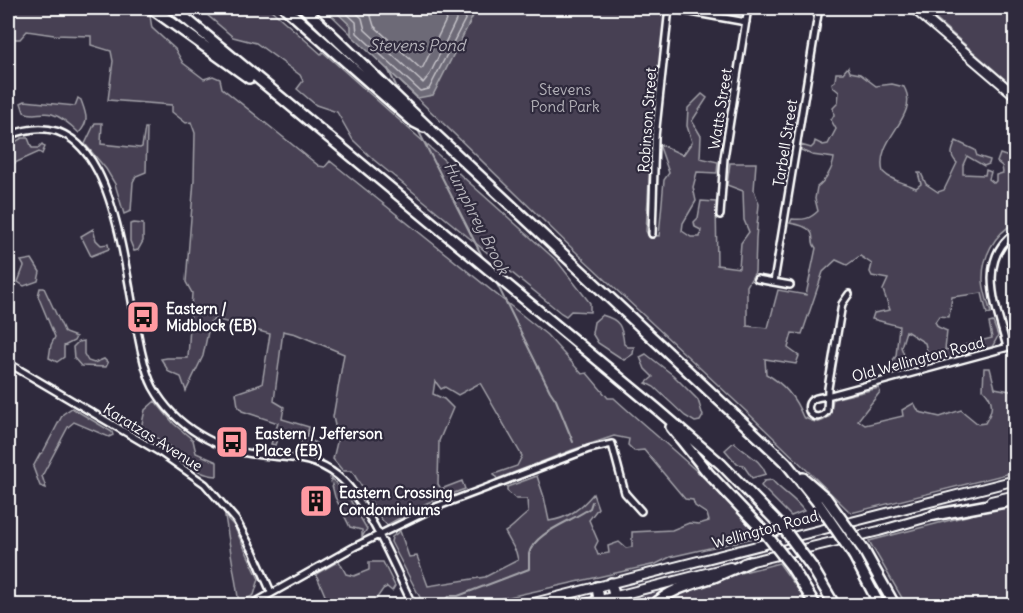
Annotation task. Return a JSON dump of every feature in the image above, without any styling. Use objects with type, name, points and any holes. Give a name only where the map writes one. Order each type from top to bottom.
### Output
[{"type":"highway","points":[[151,8],[320,129]]},
{"type":"highway","points":[[173,8],[721,464],[784,529],[812,567],[835,606]]},
{"type":"highway","points":[[285,8],[414,122],[436,135]]},
{"type":"highway","points":[[304,8],[786,463],[822,500],[863,549],[895,606]]},
{"type":"highway","points":[[657,409],[708,473],[766,534],[791,566],[816,606]]},
{"type":"highway","points":[[822,500],[880,606]]},
{"type":"highway","points":[[934,515],[1016,500]]},
{"type":"highway","points":[[653,606],[667,594],[680,588],[750,562]]},
{"type":"highway","points":[[610,584],[616,601]]},
{"type":"highway","points":[[597,587],[600,603]]},
{"type":"main road","points":[[912,8],[1016,96]]},
{"type":"main road","name":"Wellington Road","points":[[522,606],[1016,480]]},
{"type":"main road","name":"Wellington Road","points":[[577,606],[616,601],[750,562],[1016,495]]},
{"type":"street","points":[[669,8],[746,22]]},
{"type":"street","name":"Robinson Street","points":[[652,234],[656,126],[669,8]]},
{"type":"street","name":"Watts Street","points":[[720,215],[724,158],[748,8]]},
{"type":"street","name":"Tarbell Street","points":[[774,282],[819,8]]},
{"type":"street","points":[[8,136],[35,129],[58,132],[78,146],[93,165],[109,199],[119,230],[143,363],[154,388],[171,411],[195,432],[228,448],[255,454],[300,458],[322,465],[338,476],[349,486],[378,535],[413,606]]},
{"type":"street","points":[[1007,347],[992,289],[991,275],[993,261],[999,248],[1016,232]]},
{"type":"street","points":[[757,279],[790,285]]},
{"type":"street","name":"Old Wellington Road","points":[[849,294],[842,304],[827,396],[1016,345]]},
{"type":"street","name":"Karatzas Avenue","points":[[8,363],[161,453],[206,484],[236,520],[271,592]]},
{"type":"street","points":[[249,606],[378,535],[436,507],[589,449],[612,444],[625,493],[641,511]]},
{"type":"green space","points":[[8,8],[128,8],[150,16],[152,28],[175,49],[183,63],[204,79],[213,76],[220,79],[222,88],[319,166],[325,167],[330,161],[547,335],[582,374],[587,373],[608,398],[614,398],[726,499],[758,537],[670,557],[656,564],[473,605],[424,605],[391,542],[392,537],[400,531],[409,557],[417,556],[428,586],[485,577],[518,560],[505,532],[528,513],[527,499],[516,499],[507,491],[507,487],[537,476],[549,521],[574,512],[593,494],[598,508],[589,520],[598,541],[595,547],[598,555],[609,553],[608,546],[619,542],[626,548],[632,547],[632,532],[672,530],[689,523],[699,524],[709,521],[707,514],[695,506],[693,500],[685,499],[644,450],[634,451],[628,445],[629,439],[614,436],[497,479],[494,474],[517,466],[522,456],[480,383],[458,395],[445,387],[441,389],[435,381],[433,394],[444,399],[453,408],[439,441],[438,484],[441,489],[462,481],[465,489],[427,503],[387,525],[352,471],[343,471],[333,459],[338,438],[333,417],[344,354],[283,331],[274,401],[284,407],[282,419],[309,427],[307,436],[316,443],[309,453],[298,450],[303,438],[293,432],[280,431],[275,445],[271,444],[278,423],[242,411],[238,406],[236,393],[262,384],[270,334],[215,319],[210,322],[203,356],[186,391],[181,377],[169,372],[161,359],[188,358],[192,293],[186,282],[194,180],[195,133],[191,122],[186,123],[172,112],[172,105],[108,100],[113,61],[111,51],[91,45],[91,36],[54,35],[27,31],[20,39],[15,39],[8,24]]},
{"type":"green space","points":[[199,8],[269,8],[321,54],[323,52],[557,261],[590,303],[590,312],[571,311],[566,316],[561,313],[374,160],[353,140],[337,112],[316,105],[297,89],[303,81],[300,75],[256,43],[233,37]]},
{"type":"green space","name":"Stevens Pond Park","points":[[324,8],[666,8],[651,148],[646,231],[648,235],[659,236],[664,180],[669,173],[659,144],[683,155],[692,142],[687,126],[688,108],[702,94],[707,98],[692,121],[701,136],[700,158],[718,162],[717,173],[697,172],[693,187],[696,201],[683,223],[682,231],[691,237],[700,237],[701,230],[695,227],[694,222],[698,218],[701,201],[716,202],[717,265],[739,268],[741,243],[749,232],[744,220],[743,191],[727,185],[730,163],[756,163],[754,190],[759,204],[755,272],[747,286],[747,326],[768,328],[778,290],[806,295],[816,248],[808,229],[790,223],[792,219],[806,218],[818,211],[815,199],[817,187],[832,166],[834,158],[812,155],[801,150],[801,145],[811,148],[815,141],[823,145],[828,144],[836,129],[831,120],[834,115],[833,108],[838,103],[839,92],[832,83],[835,81],[836,73],[843,73],[848,67],[850,72],[860,74],[876,86],[892,84],[904,87],[908,98],[907,108],[890,138],[882,160],[883,172],[895,180],[916,188],[921,184],[918,173],[921,173],[926,184],[938,192],[944,190],[957,163],[952,153],[956,141],[975,150],[977,156],[990,160],[989,164],[984,166],[967,156],[963,165],[963,174],[985,175],[986,170],[991,172],[989,179],[994,183],[996,175],[1003,173],[1002,166],[997,162],[1000,154],[1015,159],[1015,223],[995,240],[987,255],[983,272],[984,289],[991,313],[987,314],[982,293],[952,297],[949,317],[939,316],[935,322],[938,327],[947,331],[945,350],[992,338],[989,323],[993,322],[998,336],[992,347],[938,361],[927,351],[925,343],[906,331],[901,347],[909,368],[891,375],[890,364],[896,356],[899,326],[872,319],[874,313],[890,310],[883,290],[888,279],[872,276],[870,272],[872,264],[860,256],[847,265],[836,260],[823,272],[802,334],[792,333],[788,348],[799,356],[796,364],[765,359],[766,374],[788,392],[803,417],[814,422],[823,421],[830,416],[833,399],[879,388],[880,392],[858,420],[865,425],[903,416],[902,410],[914,403],[919,412],[940,417],[961,410],[978,424],[985,423],[990,413],[991,401],[983,389],[984,368],[990,368],[995,388],[1010,391],[1015,389],[1015,472],[851,513],[577,253]]},
{"type":"green space","points":[[923,8],[1015,8],[1015,88]]},
{"type":"green space","points":[[78,98],[81,100],[86,117],[85,125],[79,133],[56,115],[24,112],[21,103],[25,101],[75,106]]},
{"type":"green space","points":[[95,123],[102,123],[101,144],[140,148],[145,128],[147,128],[146,172],[136,176],[133,182],[131,211],[124,214],[115,184],[85,144]]},
{"type":"green space","points":[[22,138],[28,138],[32,148],[38,148],[42,144],[45,147],[42,154],[39,152],[8,166],[8,146]]},
{"type":"green space","points":[[130,224],[143,224],[143,241],[138,250],[134,251],[130,241]]},
{"type":"green space","points":[[93,229],[96,240],[101,245],[108,244],[109,249],[91,256],[81,236]]},
{"type":"green space","points":[[32,259],[40,272],[38,281],[24,286],[18,282],[24,266],[21,261]]},
{"type":"green space","points":[[40,288],[44,288],[65,333],[76,337],[74,341],[64,346],[64,357],[57,362],[49,358],[55,337],[38,296]]},
{"type":"green space","points":[[602,315],[613,319],[619,325],[624,344],[634,347],[633,354],[624,360],[598,343],[592,333],[594,322]]},
{"type":"green space","points":[[84,341],[84,354],[88,361],[94,363],[104,359],[108,363],[106,367],[81,366],[74,358],[73,347],[78,342]]},
{"type":"green space","points":[[646,354],[673,375],[698,400],[703,416],[700,421],[695,422],[685,416],[654,387],[646,383],[653,377],[645,369],[640,357]]},
{"type":"green space","points":[[155,401],[174,424],[193,440],[196,453],[217,462],[217,476],[201,472],[191,460],[141,428],[145,410]]},
{"type":"green space","points":[[72,408],[112,432],[113,435],[109,437],[74,422],[68,427],[42,476],[46,488],[40,486],[33,467],[63,414]]},
{"type":"green space","points":[[734,442],[756,460],[766,474],[752,478],[743,465],[737,464],[725,450]]},
{"type":"green space","points":[[330,477],[349,498],[367,529],[362,537],[362,530],[350,527],[335,497]]},
{"type":"green space","points":[[772,480],[804,511],[791,516],[761,486],[764,481]]},
{"type":"green space","points":[[1015,505],[1015,605],[906,605],[869,541],[978,513]]},
{"type":"green space","points":[[225,516],[234,526],[259,579],[254,595],[239,603]]},
{"type":"green space","points":[[339,561],[346,574],[354,576],[369,570],[369,562],[383,562],[395,586],[392,591],[387,587],[383,589],[372,605],[313,605],[327,600],[316,574]]},
{"type":"green space","points":[[779,563],[805,599],[798,602],[801,606],[658,606],[668,598],[698,585]]},
{"type":"green space","points":[[665,589],[645,605],[622,605],[621,600]]},
{"type":"water","name":"Stevens Pond","points":[[332,8],[477,8],[433,95],[418,98],[351,35],[351,26]]},
{"type":"waterway","name":"Humphrey Brook","points":[[536,8],[565,8]]},
{"type":"waterway","name":"Humphrey Brook","points":[[388,69],[401,96]]},
{"type":"waterway","name":"Humphrey Brook","points":[[417,128],[485,262]]},
{"type":"waterway","name":"Humphrey Brook","points":[[495,280],[556,400],[573,442]]},
{"type":"waterway","name":"Humphrey Brook","points":[[439,606],[450,596],[458,596],[529,569],[529,554],[538,539],[583,513],[590,508],[592,502]]},
{"type":"place","name":"Eastern / Midblock (EB)","points":[[143,317]]},
{"type":"place","name":"Eastern / Jefferson Place (EB)","points":[[232,442]]},
{"type":"place","name":"Eastern Crossing Condominiums","points":[[316,501]]}]
